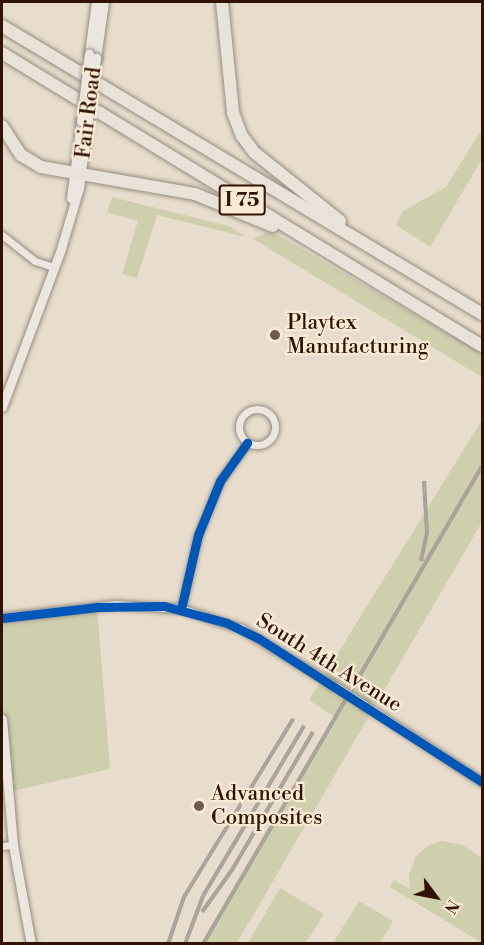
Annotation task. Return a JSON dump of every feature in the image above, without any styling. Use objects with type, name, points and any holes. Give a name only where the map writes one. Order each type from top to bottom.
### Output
[{"type":"highway","points":[[222,2],[233,113],[242,136],[255,153],[291,184],[417,275]]},
{"type":"highway","name":"I 75","points":[[2,26],[483,314]]},
{"type":"highway","name":"I 75","points":[[2,53],[483,346]]},
{"type":"highway","points":[[2,126],[21,154],[41,167],[195,194],[234,208],[382,285]]},
{"type":"main road","name":"Fair Road","points":[[2,407],[54,267],[67,224],[78,173],[96,2]]},
{"type":"main road","name":"Fair Road","points":[[92,55],[104,2]]},
{"type":"main road","points":[[2,719],[14,844],[31,944]]},
{"type":"street","points":[[2,235],[35,261],[54,267]]},
{"type":"street","points":[[250,410],[267,412],[275,423],[273,436],[264,444],[247,443],[239,432],[241,419],[250,410]]},
{"type":"street","points":[[181,609],[198,535],[220,482],[247,443]]},
{"type":"street","name":"South 4th Avenue","points":[[2,618],[116,605],[181,609],[242,629],[332,684],[483,782]]},
{"type":"street","points":[[2,846],[14,844]]},
{"type":"green space","points":[[482,129],[482,159],[430,247],[396,225],[403,211],[446,187]]},
{"type":"green space","points":[[112,197],[229,226],[246,237],[157,215],[137,278],[122,274],[138,221],[107,212]]},
{"type":"green space","points":[[271,231],[482,353],[482,377],[253,239]]},
{"type":"green space","points":[[482,420],[482,522],[237,943],[203,944],[335,717],[309,700]]},
{"type":"green space","points":[[97,607],[110,769],[8,792],[2,719],[2,618]]},
{"type":"green space","points":[[442,841],[463,845],[482,858],[482,943],[390,887],[394,880],[410,889],[409,875],[416,856],[429,845]]},
{"type":"green space","points":[[280,888],[324,914],[306,943],[248,943]]},
{"type":"green space","points":[[359,901],[393,921],[380,943],[333,943]]},
{"type":"railway","points":[[203,944],[482,466]]},
{"type":"railway","points":[[421,561],[427,533],[424,481]]},
{"type":"railway","points":[[168,944],[184,897],[293,719]]},
{"type":"railway","points":[[185,944],[203,896],[304,726]]},
{"type":"railway","points":[[202,912],[232,870],[313,732]]},
{"type":"cycle path","points":[[181,609],[198,535],[220,481],[247,443]]},
{"type":"cycle path","points":[[2,618],[97,607],[164,606],[227,623],[258,638],[482,782]]},
{"type":"place","name":"Playtex Manufacturing","points":[[275,335]]},
{"type":"place","name":"Advanced Composites","points":[[199,806]]}]
